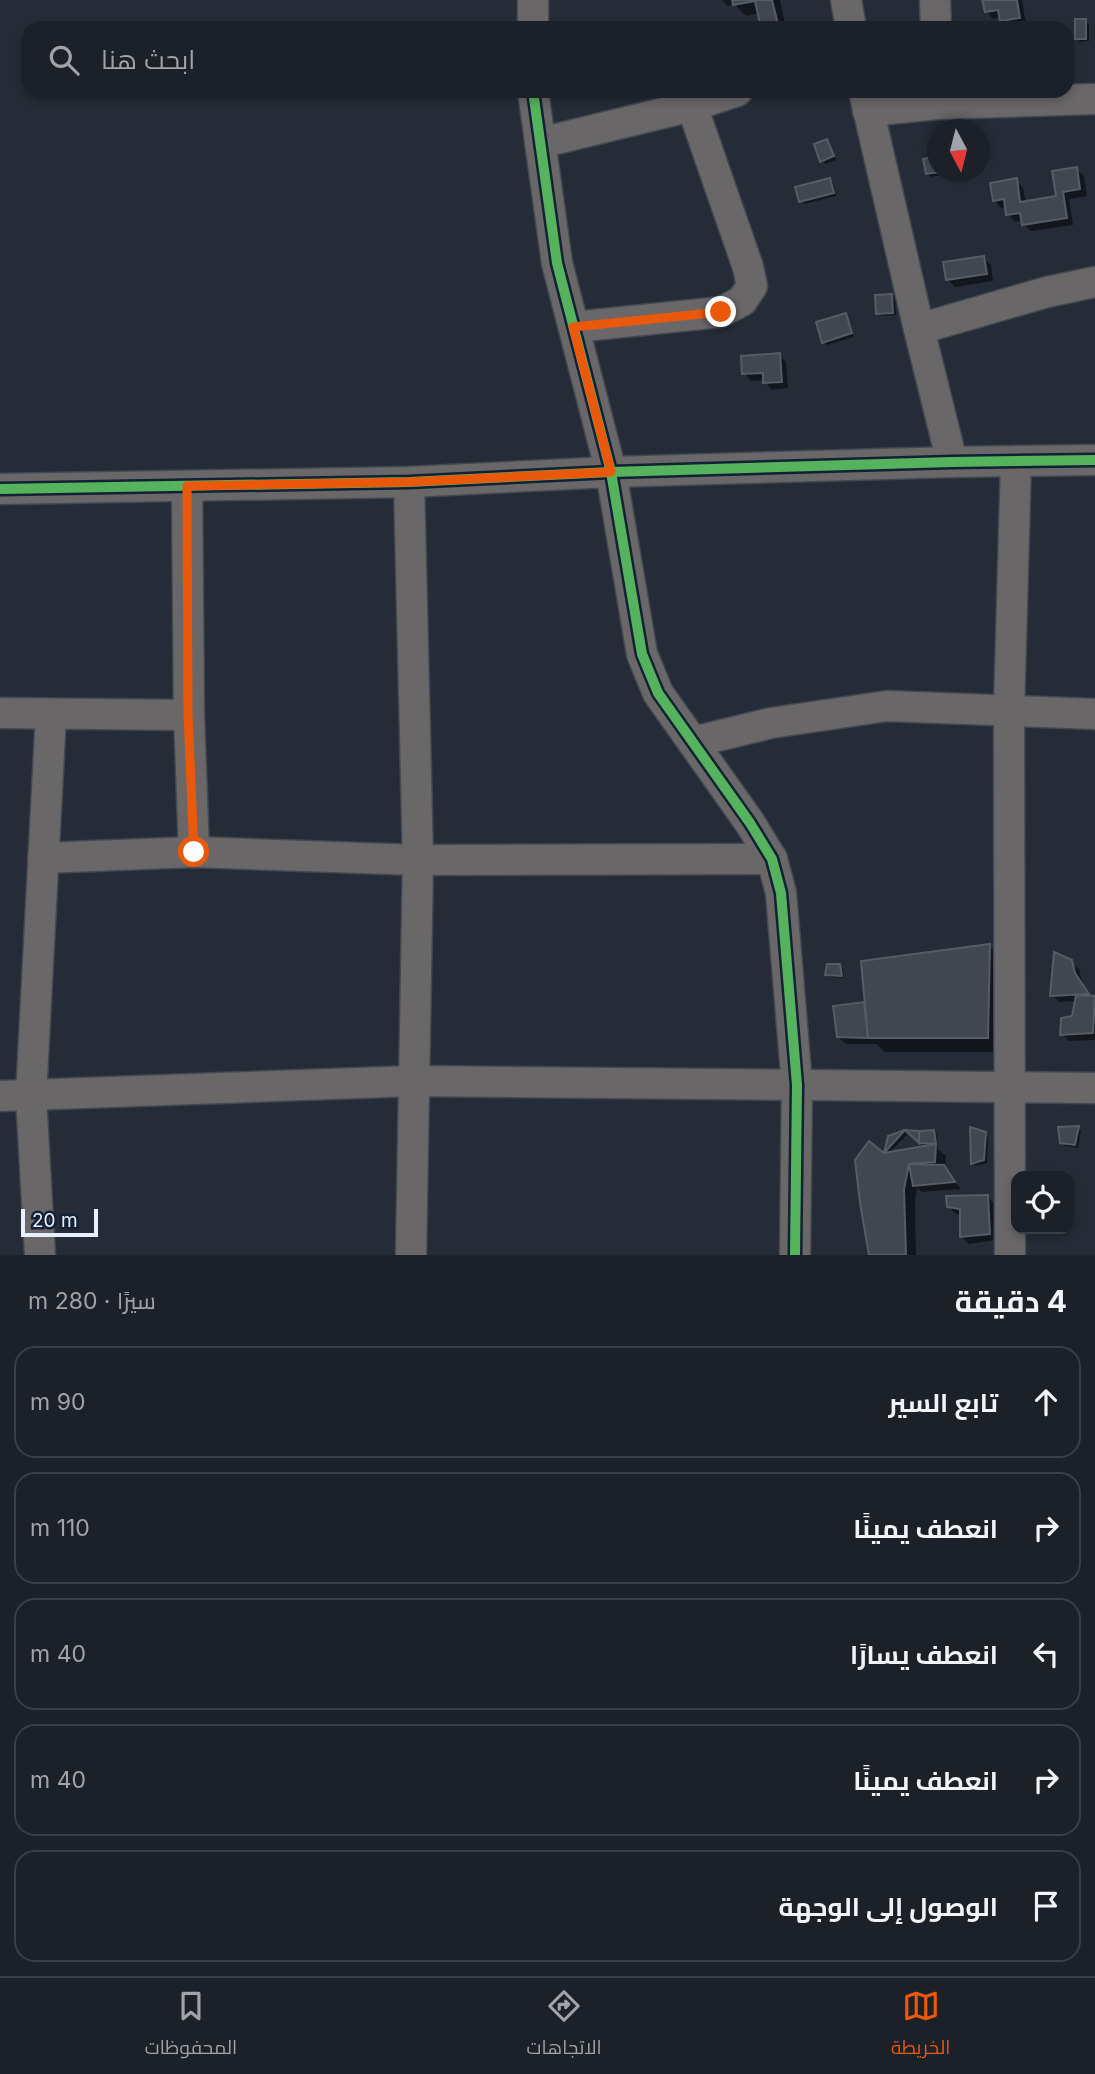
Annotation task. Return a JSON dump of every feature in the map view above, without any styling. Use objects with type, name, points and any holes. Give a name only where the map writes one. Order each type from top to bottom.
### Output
[{"type":"street","points":[[533,0],[533,21]]},
{"type":"street","points":[[846,0],[850,21]]},
{"type":"street","points":[[935,0],[936,21]]},
{"type":"street","points":[[534,98],[557,263],[611,472],[642,654],[658,693],[750,822],[772,859],[781,893],[797,1084],[795,1255]]},
{"type":"street","points":[[540,143],[716,98]]},
{"type":"street","points":[[920,98],[866,101],[952,461]]},
{"type":"street","points":[[1016,98],[1095,99]]},
{"type":"street","points":[[573,327],[721,312],[741,301],[752,286],[748,267],[692,106]]},
{"type":"street","points":[[919,329],[1047,292],[1095,282]]},
{"type":"street","points":[[0,489],[409,482],[611,472],[952,461],[1095,460]]},
{"type":"street","points":[[1010,1255],[1009,710],[1016,461]]},
{"type":"street","points":[[409,482],[418,860],[411,1255]]},
{"type":"street","points":[[187,486],[188,715],[194,852]]},
{"type":"street","points":[[693,742],[771,723],[887,706],[1095,714]]},
{"type":"street","points":[[0,713],[188,715]]},
{"type":"street","points":[[40,1255],[31,1096],[51,714]]},
{"type":"street","points":[[43,858],[194,852],[418,860],[772,859]]},
{"type":"street","points":[[0,1097],[414,1082],[1095,1088]]},
{"type":"building","points":[[732,0],[772,0],[777,21],[759,21],[755,1],[733,5]]},
{"type":"building","points":[[982,0],[1017,0],[1020,18],[1000,21],[998,10],[985,12]]},
{"type":"building","points":[[1075,19],[1086,19],[1086,39],[1075,39]]},
{"type":"building","points":[[827,139],[834,156],[820,162],[814,144]]},
{"type":"building","points":[[927,158],[927,174],[926,174],[923,159]]},
{"type":"building","points":[[1077,167],[1080,189],[1063,192],[1067,218],[1022,225],[1020,213],[1006,215],[1004,199],[993,201],[990,183],[1017,178],[1020,202],[1056,196],[1052,171]]},
{"type":"building","points":[[830,178],[834,193],[799,202],[795,187]]},
{"type":"building","points":[[984,256],[987,274],[946,280],[943,262]]},
{"type":"building","points":[[892,294],[893,313],[876,314],[875,295]]},
{"type":"building","points":[[846,313],[852,333],[822,343],[816,322]]},
{"type":"building","points":[[780,353],[782,382],[763,383],[763,373],[742,374],[741,356]]},
{"type":"building","points":[[990,944],[988,1038],[868,1038],[861,961]]},
{"type":"building","points":[[1054,952],[1072,960],[1075,973],[1089,994],[1050,996]]},
{"type":"building","points":[[827,964],[840,964],[842,976],[825,975]]},
{"type":"building","points":[[1076,995],[1095,996],[1093,1033],[1060,1035],[1061,1018],[1072,1016]]},
{"type":"building","points":[[864,1002],[868,1038],[837,1037],[833,1006]]},
{"type":"building","points":[[1079,1126],[1075,1145],[1060,1143],[1058,1127]]},
{"type":"building","points":[[970,1127],[986,1132],[984,1160],[971,1164]]},
{"type":"building","points":[[905,1130],[919,1131],[919,1143]]},
{"type":"building","points":[[905,1130],[884,1153],[888,1136]]},
{"type":"building","points":[[934,1130],[936,1144],[919,1143],[919,1131]]},
{"type":"building","points":[[869,1141],[884,1153],[936,1144],[935,1162],[909,1164],[904,1189],[906,1255],[869,1255],[855,1160]]},
{"type":"building","points":[[909,1164],[944,1165],[955,1182],[913,1186]]},
{"type":"building","points":[[988,1195],[990,1234],[960,1237],[960,1209],[947,1207],[946,1196]]},
{"type":"cycle path","points":[[534,98],[557,263],[611,472],[642,654],[658,693],[750,823],[772,859],[781,893],[797,1085],[795,1255]]},
{"type":"cycle path","points":[[0,489],[409,482],[611,472],[1095,460]]},
{"type":"route","points":[[194,852],[188,715],[187,486],[409,482],[611,472],[573,327],[721,312]]}]
